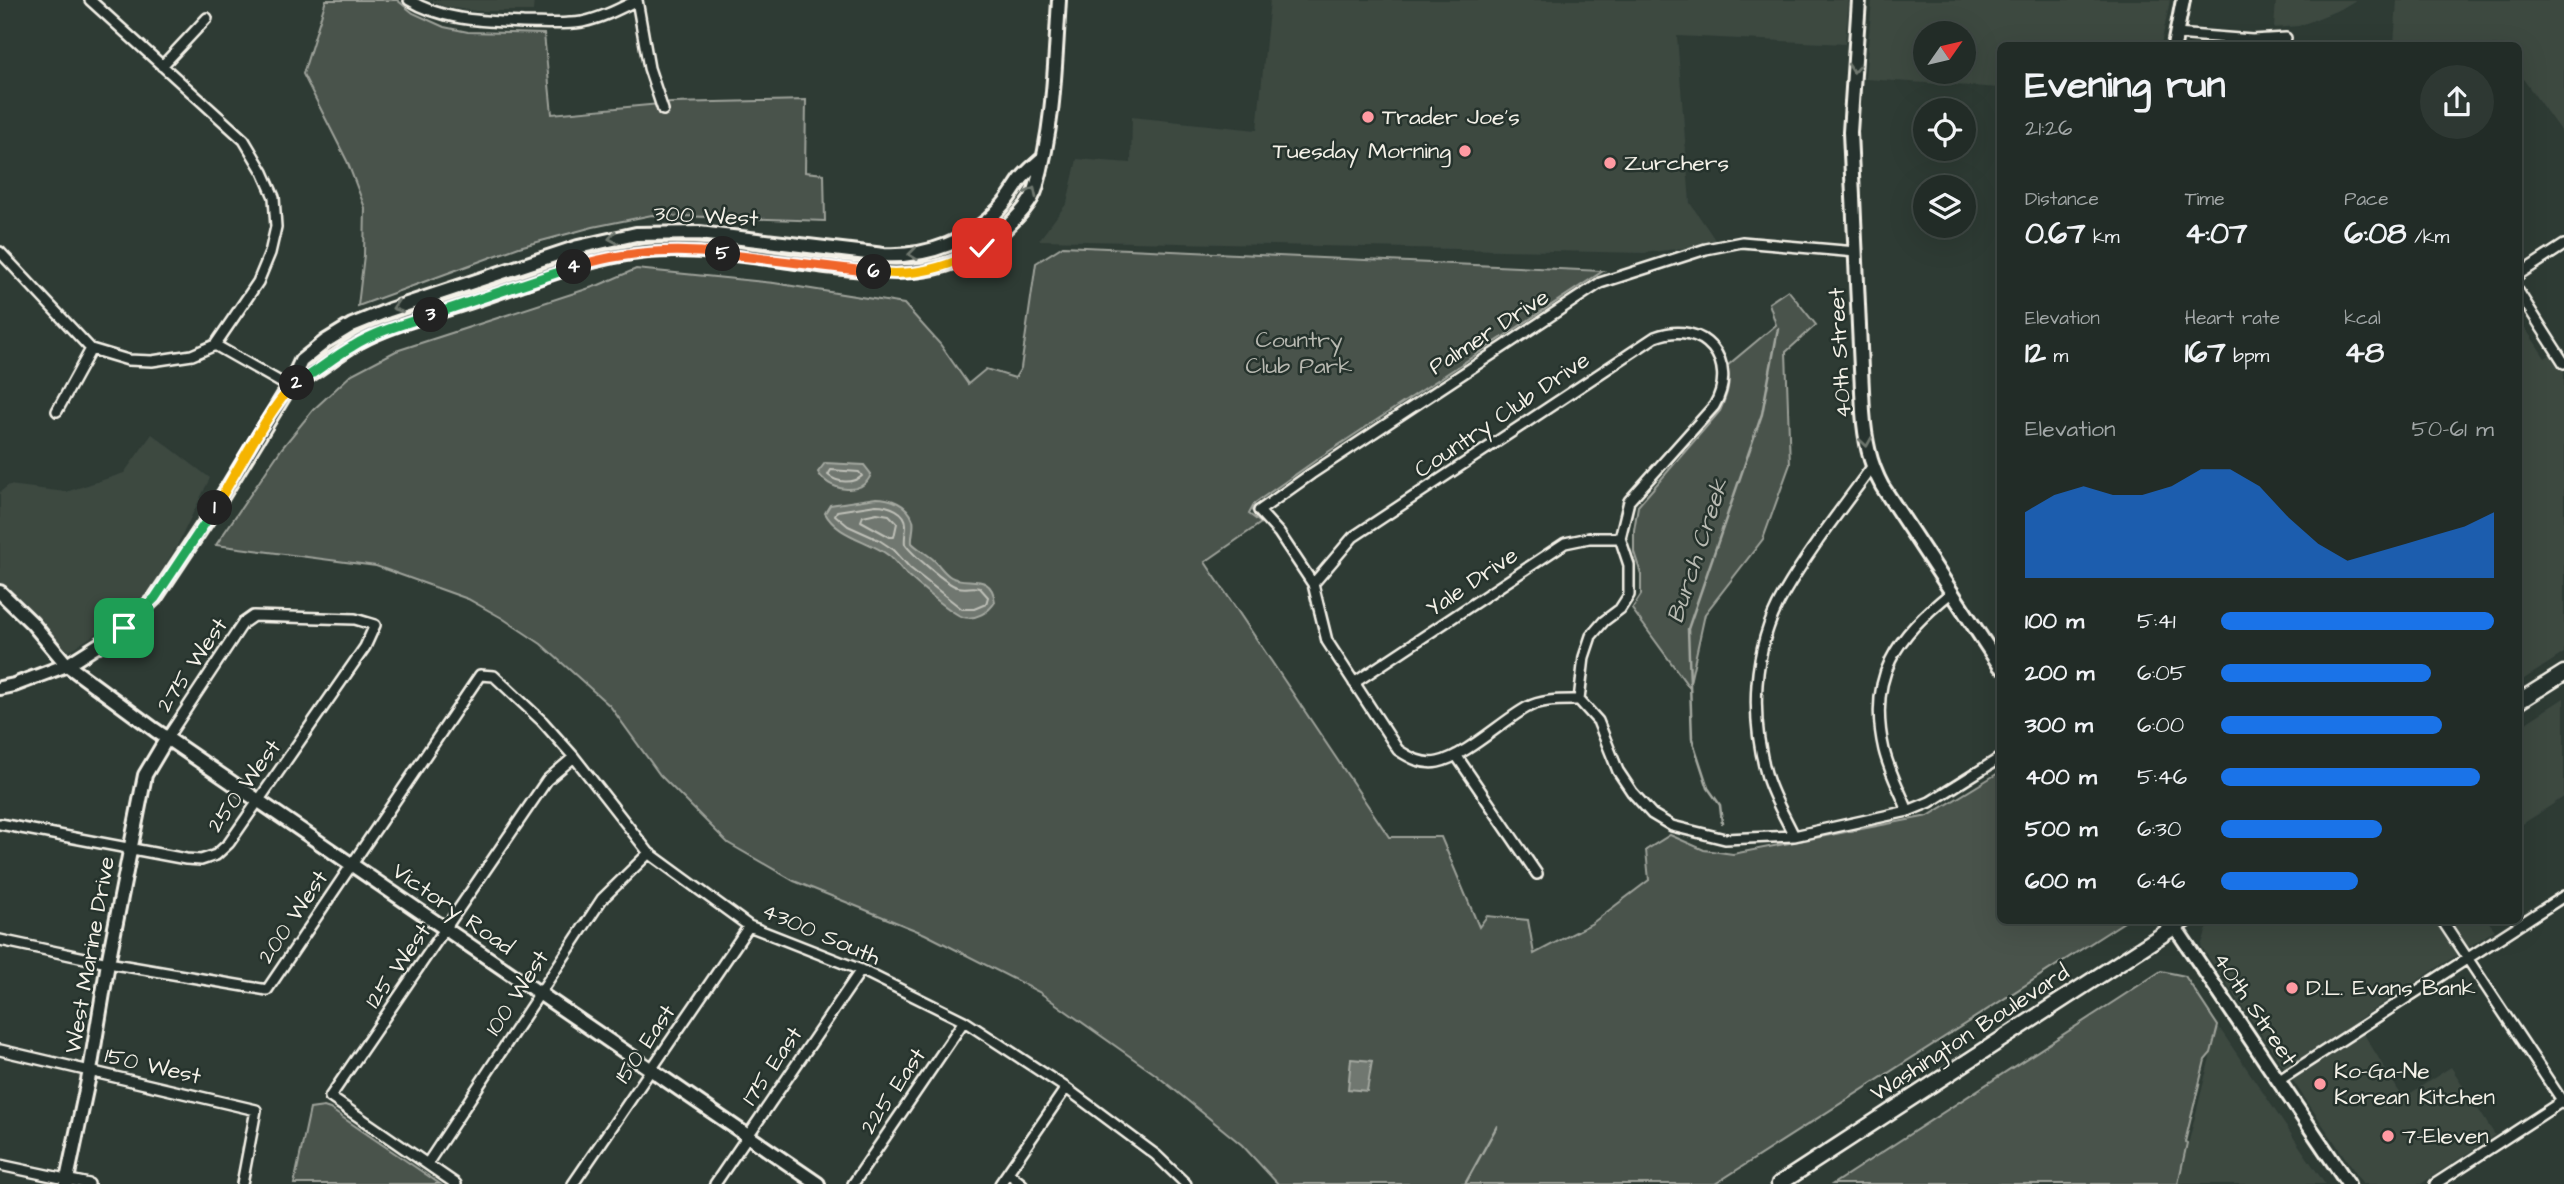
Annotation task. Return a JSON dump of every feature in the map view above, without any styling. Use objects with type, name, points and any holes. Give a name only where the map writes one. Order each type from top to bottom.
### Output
[{"type":"main road","name":"300 West","points":[[289,387],[313,374],[344,351],[386,330],[584,264],[618,256],[646,251],[689,250],[891,273],[917,272],[942,266],[982,248],[1010,224],[1036,191],[1050,124],[1059,0]]},
{"type":"main road","name":"40th Street","points":[[1859,0],[1850,132],[1864,424],[1872,467],[1886,493],[1997,661]]},
{"type":"main road","points":[[2175,40],[2183,0]]},
{"type":"main road","name":"300 West","points":[[0,688],[67,665],[120,632],[155,598],[190,548],[289,387],[301,361],[326,341],[361,321],[555,255],[614,238],[654,233],[690,233],[891,255],[937,249],[985,223],[1008,199],[1020,180],[1042,159]]},
{"type":"main road","name":"Victory Road","points":[[0,592],[32,623],[67,665],[166,738],[818,1184]]},
{"type":"main road","points":[[2522,699],[2564,673]]},
{"type":"main road","name":"West Marine Drive","points":[[66,1182],[90,1071],[145,775],[166,738]]},
{"type":"main road","name":"Washington Boulevard","points":[[1779,1184],[2172,924]]},
{"type":"main road","name":"40th Street","points":[[2176,924],[2348,1184]]},
{"type":"street","points":[[0,252],[91,349],[128,360],[152,361],[192,355],[215,345],[258,282],[270,253],[276,227],[274,197],[244,140],[90,0]]},
{"type":"street","points":[[409,0],[439,14],[472,21],[564,24],[610,13],[637,0],[649,68],[663,110]]},
{"type":"street","points":[[162,66],[207,18]]},
{"type":"street","points":[[2175,40],[2286,38]]},
{"type":"street","name":"Palmer Drive","points":[[1313,584],[1279,533],[1259,511],[1334,458],[1600,283],[1706,249],[1742,242],[1856,252]]},
{"type":"street","points":[[2522,272],[2564,245]]},
{"type":"street","points":[[2522,297],[2564,363]]},
{"type":"street","name":"Country Club Drive","points":[[1313,584],[1353,537],[1655,337],[1668,332],[1692,333],[1715,352],[1724,378],[1721,394],[1714,406],[1629,501],[1620,538],[1629,565],[1629,595],[1620,609],[1604,621],[1591,636],[1584,657],[1579,700]]},
{"type":"street","points":[[215,345],[289,387]]},
{"type":"street","points":[[57,411],[91,349]]},
{"type":"street","points":[[1794,836],[1768,778],[1755,715],[1757,681],[1766,638],[1782,596],[1872,467]]},
{"type":"street","name":"Yale Drive","points":[[1354,683],[1565,543],[1589,538],[1620,538]]},
{"type":"street","points":[[1313,584],[1327,641],[1398,750],[1424,762],[1438,762],[1456,754],[1528,706],[1555,700],[1579,700],[1598,720],[1618,771],[1632,792],[1652,814],[1672,826],[1725,839],[1794,836],[1908,811],[1930,802],[1997,760]]},
{"type":"street","points":[[1908,811],[1885,753],[1880,722],[1881,689],[1890,661],[1905,635],[1921,617],[1952,592]]},
{"type":"street","name":"250 West","points":[[0,824],[186,859],[201,860],[216,855],[229,843],[365,648],[375,625],[355,619],[253,616]]},
{"type":"street","name":"275 West","points":[[166,738],[243,623],[253,616]]},
{"type":"street","name":"4300 South","points":[[480,675],[494,676],[542,721],[649,853],[749,926],[861,970],[964,1021],[1066,1088],[1156,1155],[1186,1184]]},
{"type":"street","name":"200 West","points":[[0,940],[108,963],[267,990],[480,675]]},
{"type":"street","points":[[1456,754],[1537,874]]},
{"type":"street","name":"125 West","points":[[427,1164],[330,1097],[547,780],[573,757]]},
{"type":"street","name":"100 West","points":[[427,1164],[602,900],[649,853]]},
{"type":"street","points":[[2522,924],[2564,896]]},
{"type":"street","points":[[2435,1184],[2563,1102],[2444,924]]},
{"type":"street","points":[[2278,1081],[2522,924]]},
{"type":"street","name":"150 East","points":[[573,1184],[749,926]]},
{"type":"street","name":"175 East","points":[[715,1184],[861,970]]},
{"type":"street","name":"225 East","points":[[853,1184],[964,1021]]},
{"type":"street","name":"150 West","points":[[0,1050],[256,1110],[242,1184]]},
{"type":"street","points":[[1000,1184],[1066,1088]]},
{"type":"street","points":[[427,1164],[456,1184]]},
{"type":"street","points":[[0,1165],[66,1182],[89,1184]]},
{"type":"street","points":[[1008,1173],[1022,1184]]},
{"type":"shaded area","points":[[429,0],[534,0],[533,11],[475,11],[446,7]]},
{"type":"shaded area","points":[[1270,0],[1849,0],[1845,44],[1677,36],[1690,203],[1718,244],[1644,253],[1039,240],[1067,203],[1077,159],[1131,163],[1132,117],[1257,130]]},
{"type":"shaded area","points":[[1872,0],[2170,0],[2162,42],[1997,42],[1997,88],[1940,84],[1976,84],[1976,21],[1913,21],[1913,82],[1865,79]]},
{"type":"shaded area","points":[[2276,0],[2356,0],[2299,26],[2274,28]]},
{"type":"shaded area","points":[[2397,0],[2564,0],[2564,136],[2522,78],[2522,42],[2394,42]]},
{"type":"shaded area","points":[[2522,323],[2545,358],[2564,346],[2564,653],[2522,680]]},
{"type":"shaded area","points":[[152,434],[210,478],[177,546],[149,591],[110,625],[66,653],[12,593],[0,584],[0,492],[9,485],[66,492],[124,473]]},
{"type":"shaded area","points":[[2564,698],[2564,797],[2522,824],[2522,725]]},
{"type":"shaded area","points":[[2215,924],[2490,924],[2495,930],[2356,1021],[2403,1098],[2451,1067],[2495,1135],[2421,1184],[2363,1184],[2201,946],[2207,929]]},
{"type":"shaded area","points":[[2218,1026],[2325,1184],[2178,1184]]},
{"type":"green space","points":[[326,0],[397,0],[413,13],[444,27],[468,32],[544,34],[552,114],[671,103],[806,100],[805,172],[824,174],[825,221],[652,215],[593,227],[519,247],[358,306],[364,255],[365,208],[347,161],[303,74]]},
{"type":"green space","name":"Country Club Park","points":[[1063,246],[1603,271],[1255,503],[1249,514],[1261,523],[1205,562],[1389,837],[1441,837],[1479,927],[1487,916],[1528,920],[1534,954],[1591,924],[1649,880],[1646,850],[1670,835],[1704,850],[1733,854],[1928,816],[1997,774],[1997,924],[2120,924],[1715,1184],[1278,1184],[1242,1145],[1155,1074],[1039,992],[925,934],[794,881],[728,843],[660,775],[610,706],[541,644],[502,618],[468,599],[376,566],[216,545],[282,448],[313,410],[352,374],[396,351],[599,285],[636,269],[774,283],[904,304],[940,344],[968,384],[986,369],[1015,378],[1021,368],[1036,263]]},
{"type":"green space","points":[[1788,290],[1816,325],[1786,352],[1790,464],[1763,539],[1705,614],[1689,687],[1632,609],[1641,595],[1641,574],[1634,552],[1638,506],[1720,411],[1728,389],[1727,366],[1776,325],[1769,303]]},
{"type":"green space","points":[[2161,971],[2185,976],[2218,1026],[2211,1053],[2205,1060],[2178,1184],[1833,1184]]},
{"type":"green space","points":[[324,1107],[440,1184],[294,1184],[310,1109]]},
{"type":"water","points":[[825,463],[864,465],[871,474],[861,486],[845,489],[829,483],[818,472]]},
{"type":"water","points":[[876,498],[893,501],[911,514],[912,543],[949,575],[989,586],[995,602],[989,609],[973,617],[958,615],[906,574],[888,555],[837,527],[825,513],[830,505]]},
{"type":"water","points":[[1351,1059],[1372,1061],[1367,1091],[1348,1089]]},
{"type":"waterway","name":"Burch Creek","points":[[1722,823],[1720,805],[1708,788],[1692,739],[1688,629],[1762,414],[1778,329]]},
{"type":"waterway","name":"Burch Creek","points":[[1465,1184],[1497,1126]]},
{"type":"place","name":"Trader Joe's","points":[[1368,117]]},
{"type":"place","name":"Tuesday Morning","points":[[1465,151]]},
{"type":"place","name":"Zurchers","points":[[1610,163]]},
{"type":"place","name":"D.L. Evans Bank","points":[[2292,988]]},
{"type":"place","name":"Ko-Ga-Ne Korean Kitchen","points":[[2320,1084]]},
{"type":"place","name":"7-Eleven","points":[[2388,1136]]},
{"type":"route","points":[[124,628],[155,598],[190,548],[289,387],[369,337],[584,264],[646,251],[689,250],[900,273],[942,266],[982,248]]}]
